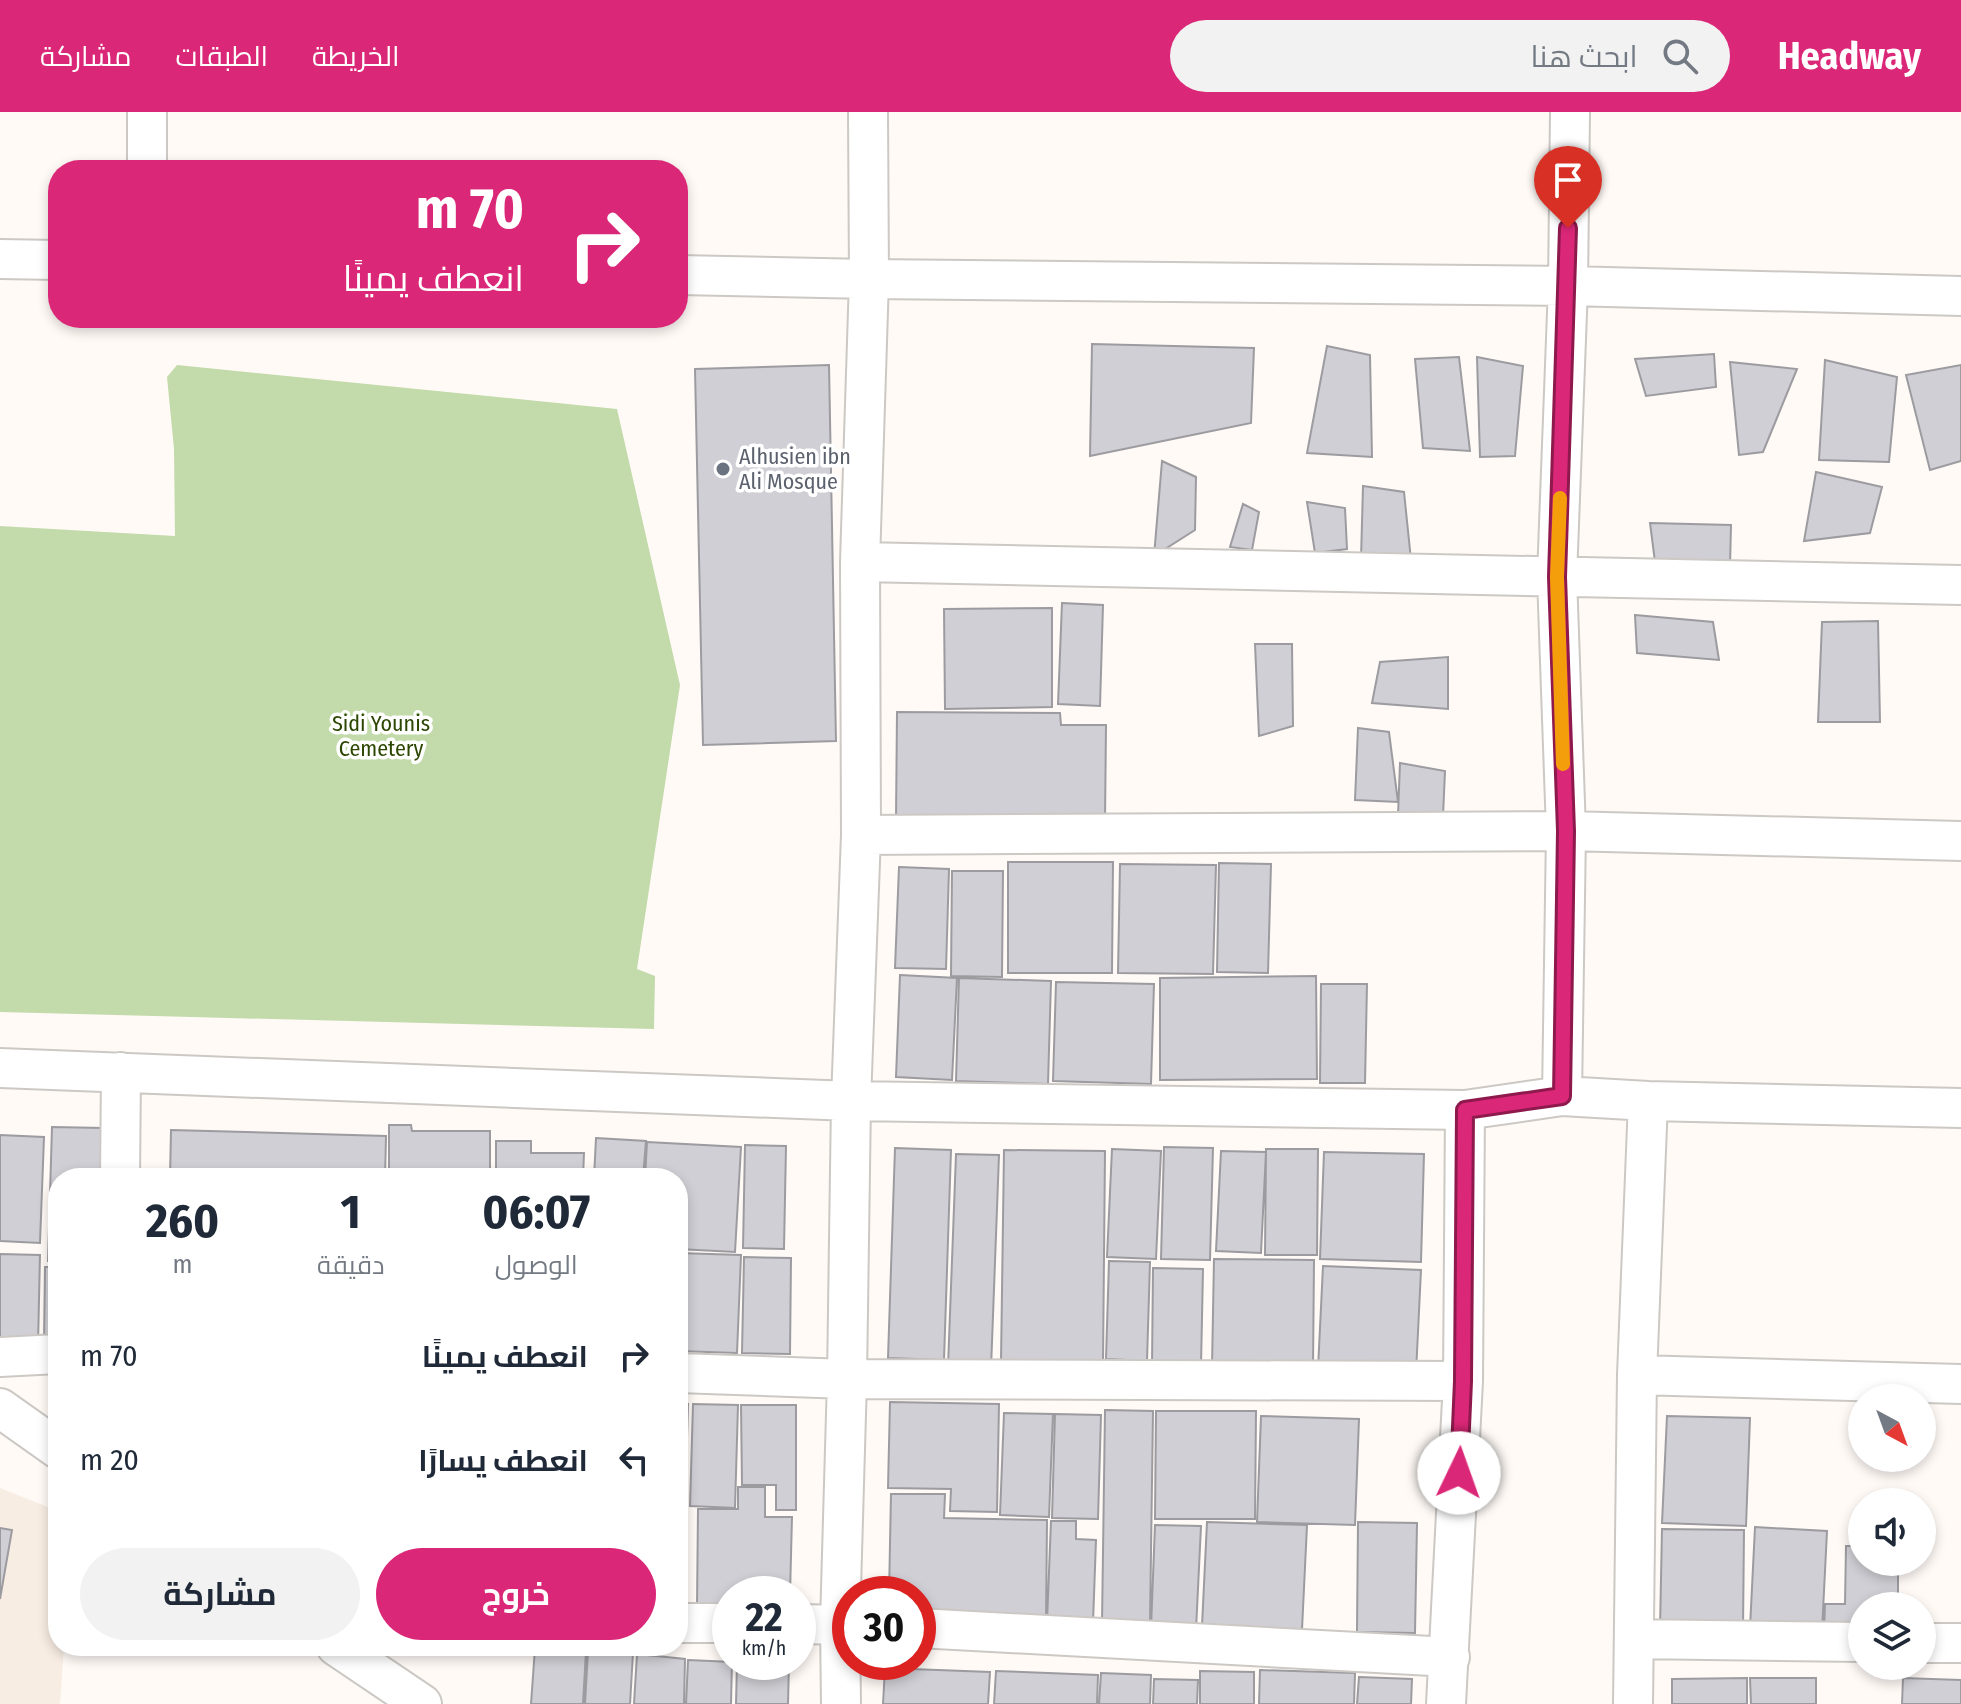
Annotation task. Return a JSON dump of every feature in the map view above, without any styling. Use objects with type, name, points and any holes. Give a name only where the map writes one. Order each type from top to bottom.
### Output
[{"type":"street","points":[[147,112],[147,160]]},
{"type":"street","points":[[845,1576],[851,1101],[861,835],[860,562],[869,279],[868,112]]},
{"type":"street","points":[[1562,1096],[1566,831],[1557,577],[1568,286],[1570,112]]},
{"type":"street","points":[[0,259],[48,260]]},
{"type":"street","points":[[688,275],[1568,286],[1961,296]]},
{"type":"street","points":[[860,562],[1961,585]]},
{"type":"street","points":[[861,835],[1566,831],[1961,841]]},
{"type":"street","points":[[0,1068],[851,1101],[1465,1110],[1562,1096],[1648,1101],[1961,1108]]},
{"type":"street","points":[[120,1168],[121,1072]]},
{"type":"street","points":[[1633,1704],[1637,1375],[1648,1101]]},
{"type":"street","points":[[1446,1704],[1463,1381],[1465,1110]]},
{"type":"street","points":[[0,1357],[48,1355]]},
{"type":"street","points":[[688,1373],[847,1379],[1463,1381]]},
{"type":"street","points":[[1637,1375],[1961,1384]]},
{"type":"street","points":[[0,1408],[48,1442]]},
{"type":"street","points":[[688,1623],[712,1623]]},
{"type":"street","points":[[936,1629],[1450,1657]]},
{"type":"street","points":[[1634,1639],[1848,1642]]},
{"type":"street","points":[[1936,1643],[1961,1643]]},
{"type":"street","points":[[351,1656],[422,1704]]},
{"type":"street","points":[[841,1704],[842,1680]]},
{"type":"shaded area","points":[[0,1488],[48,1507],[48,1656],[63,1656],[60,1704],[0,1704]]},
{"type":"green space","name":"Sidi Younis Cemetery","points":[[177,365],[617,409],[680,685],[637,969],[655,976],[654,1029],[0,1012],[0,526],[175,536],[174,449],[167,377]]},
{"type":"building","points":[[1092,344],[1254,348],[1251,423],[1090,456]]},
{"type":"building","points":[[1327,346],[1370,355],[1372,457],[1307,453]]},
{"type":"building","points":[[1714,354],[1716,387],[1646,396],[1635,359]]},
{"type":"building","points":[[1459,357],[1470,451],[1423,448],[1415,359]]},
{"type":"building","points":[[1477,357],[1523,366],[1515,456],[1480,457]]},
{"type":"building","points":[[1825,360],[1897,377],[1889,462],[1819,460]]},
{"type":"building","points":[[1730,362],[1797,369],[1763,452],[1739,455]]},
{"type":"building","points":[[829,365],[836,741],[703,745],[695,369]]},
{"type":"building","points":[[1961,365],[1961,461],[1930,470],[1906,375]]},
{"type":"building","points":[[1162,461],[1196,477],[1195,530],[1154,556]]},
{"type":"building","points":[[1816,472],[1882,487],[1870,533],[1804,541]]},
{"type":"building","points":[[1363,486],[1404,492],[1411,560],[1361,559]]},
{"type":"building","points":[[1307,502],[1345,508],[1347,549],[1315,553]]},
{"type":"building","points":[[1243,504],[1259,512],[1252,550],[1230,547]]},
{"type":"building","points":[[1650,523],[1731,525],[1730,567],[1655,562]]},
{"type":"building","points":[[1062,603],[1103,605],[1100,706],[1058,704]]},
{"type":"building","points":[[1052,608],[1052,707],[945,709],[944,609]]},
{"type":"building","points":[[1635,615],[1713,622],[1719,660],[1637,653]]},
{"type":"building","points":[[1878,621],[1880,722],[1818,722],[1822,622]]},
{"type":"building","points":[[1255,644],[1292,644],[1293,726],[1259,736]]},
{"type":"building","points":[[1448,657],[1448,709],[1372,703],[1380,662]]},
{"type":"building","points":[[897,712],[1060,713],[1061,725],[1106,725],[1105,821],[896,819]]},
{"type":"building","points":[[1358,728],[1389,732],[1398,802],[1355,800]]},
{"type":"building","points":[[1400,763],[1445,771],[1443,816],[1398,815]]},
{"type":"building","points":[[1008,862],[1113,862],[1112,973],[1008,973]]},
{"type":"building","points":[[1219,863],[1271,864],[1268,973],[1217,972]]},
{"type":"building","points":[[1120,864],[1216,865],[1213,974],[1118,973]]},
{"type":"building","points":[[899,867],[949,869],[946,969],[895,968]]},
{"type":"building","points":[[952,871],[1003,871],[1002,977],[951,976]]},
{"type":"building","points":[[900,975],[957,978],[952,1080],[896,1077]]},
{"type":"building","points":[[1316,976],[1317,1079],[1160,1080],[1160,978]]},
{"type":"building","points":[[959,978],[1051,981],[1048,1084],[956,1081]]},
{"type":"building","points":[[1056,982],[1154,984],[1151,1084],[1053,1081]]},
{"type":"building","points":[[1321,984],[1367,984],[1365,1083],[1320,1083]]},
{"type":"building","points":[[389,1125],[411,1125],[412,1131],[490,1131],[490,1168],[389,1168]]},
{"type":"building","points":[[52,1127],[104,1128],[102,1168],[51,1168]]},
{"type":"building","points":[[171,1130],[386,1136],[385,1168],[170,1168]]},
{"type":"building","points":[[0,1135],[44,1137],[40,1243],[0,1241]]},
{"type":"building","points":[[596,1138],[646,1141],[644,1168],[594,1168]]},
{"type":"building","points":[[496,1141],[531,1141],[531,1153],[584,1153],[583,1168],[496,1168]]},
{"type":"building","points":[[647,1142],[741,1147],[735,1252],[688,1250],[688,1168],[646,1168]]},
{"type":"building","points":[[745,1145],[786,1146],[784,1249],[743,1248]]},
{"type":"building","points":[[1164,1147],[1213,1148],[1210,1260],[1161,1259]]},
{"type":"building","points":[[895,1148],[951,1150],[944,1360],[888,1358]]},
{"type":"building","points":[[1112,1149],[1161,1151],[1156,1259],[1107,1257]]},
{"type":"building","points":[[1266,1149],[1318,1149],[1317,1255],[1265,1255]]},
{"type":"building","points":[[1004,1150],[1105,1151],[1103,1363],[1001,1362]]},
{"type":"building","points":[[1221,1151],[1266,1152],[1261,1253],[1216,1251]]},
{"type":"building","points":[[1324,1152],[1424,1154],[1421,1262],[1320,1259]]},
{"type":"building","points":[[956,1154],[999,1155],[991,1369],[948,1367]]},
{"type":"building","points":[[688,1253],[741,1255],[737,1353],[688,1351]]},
{"type":"building","points":[[0,1254],[40,1255],[38,1345],[0,1344]]},
{"type":"building","points":[[744,1257],[791,1258],[790,1354],[742,1353]]},
{"type":"building","points":[[1214,1259],[1314,1260],[1313,1367],[1212,1366]]},
{"type":"building","points":[[1109,1261],[1150,1262],[1147,1361],[1106,1359]]},
{"type":"building","points":[[1323,1266],[1421,1270],[1416,1373],[1318,1369]]},
{"type":"building","points":[[45,1267],[48,1267],[48,1344],[44,1344]]},
{"type":"building","points":[[1153,1268],[1203,1269],[1201,1366],[1152,1366]]},
{"type":"building","points":[[890,1402],[999,1404],[997,1512],[950,1511],[951,1489],[888,1488]]},
{"type":"building","points":[[693,1404],[738,1405],[735,1508],[690,1506]]},
{"type":"building","points":[[741,1405],[796,1405],[796,1510],[776,1510],[776,1485],[742,1485]]},
{"type":"building","points":[[1105,1410],[1153,1411],[1150,1624],[1102,1623]]},
{"type":"building","points":[[1156,1411],[1256,1411],[1255,1519],[1155,1519]]},
{"type":"building","points":[[1004,1413],[1053,1414],[1049,1517],[1000,1515]]},
{"type":"building","points":[[1055,1414],[1101,1415],[1098,1519],[1052,1518]]},
{"type":"building","points":[[1261,1416],[1359,1419],[1355,1525],[1257,1522]]},
{"type":"building","points":[[1667,1416],[1750,1418],[1746,1526],[1662,1523]]},
{"type":"building","points":[[738,1487],[765,1487],[765,1517],[792,1517],[790,1576],[712,1576],[712,1607],[697,1607],[698,1509],[738,1509]]},
{"type":"building","points":[[891,1494],[945,1494],[944,1518],[1047,1520],[1046,1624],[936,1622],[936,1576],[889,1576]]},
{"type":"building","points":[[1051,1521],[1076,1521],[1076,1539],[1096,1540],[1093,1623],[1047,1622]]},
{"type":"building","points":[[1207,1522],[1307,1525],[1302,1630],[1202,1626]]},
{"type":"building","points":[[1358,1522],[1417,1523],[1415,1633],[1357,1632]]},
{"type":"building","points":[[1155,1525],[1201,1526],[1196,1630],[1151,1628]]},
{"type":"building","points":[[1755,1527],[1827,1531],[1822,1631],[1750,1628]]},
{"type":"building","points":[[0,1528],[12,1530],[0,1599]]},
{"type":"building","points":[[1662,1529],[1744,1530],[1743,1630],[1660,1629]]},
{"type":"building","points":[[1846,1546],[1848,1576],[1898,1576],[1898,1592],[1848,1592],[1848,1634],[1824,1633],[1825,1604],[1845,1604]]},
{"type":"building","points":[[534,1656],[586,1656],[583,1704],[531,1704]]},
{"type":"building","points":[[588,1656],[633,1656],[630,1704],[585,1704]]},
{"type":"building","points":[[637,1656],[685,1659],[684,1704],[634,1704]]},
{"type":"building","points":[[688,1660],[712,1661],[712,1680],[732,1680],[731,1704],[686,1704]]},
{"type":"building","points":[[936,1670],[990,1672],[988,1704],[883,1704],[884,1680],[936,1680]]},
{"type":"building","points":[[1260,1670],[1355,1673],[1354,1704],[1259,1704]]},
{"type":"building","points":[[996,1671],[1098,1675],[1097,1704],[994,1704]]},
{"type":"building","points":[[1200,1671],[1254,1672],[1254,1704],[1200,1704]]},
{"type":"building","points":[[1101,1673],[1151,1675],[1150,1704],[1099,1704]]},
{"type":"building","points":[[1359,1677],[1412,1679],[1411,1704],[1357,1704]]},
{"type":"building","points":[[1747,1678],[1747,1704],[1672,1704],[1672,1679]]},
{"type":"building","points":[[1750,1678],[1816,1678],[1816,1704],[1751,1704]]},
{"type":"building","points":[[1154,1679],[1198,1680],[1197,1704],[1153,1704]]},
{"type":"building","points":[[737,1680],[789,1680],[788,1704],[736,1704]]},
{"type":"building","points":[[1903,1680],[1961,1680],[1961,1704],[1902,1704]]},
{"type":"slow traffic","points":[[1560,498],[1557,577],[1563,764]]},
{"type":"place","name":"Alhusien ibn Ali Mosque","points":[[723,469]]},
{"type":"route","points":[[1459,1473],[1463,1381],[1465,1110],[1562,1096],[1566,831],[1557,577],[1568,228]]}]
